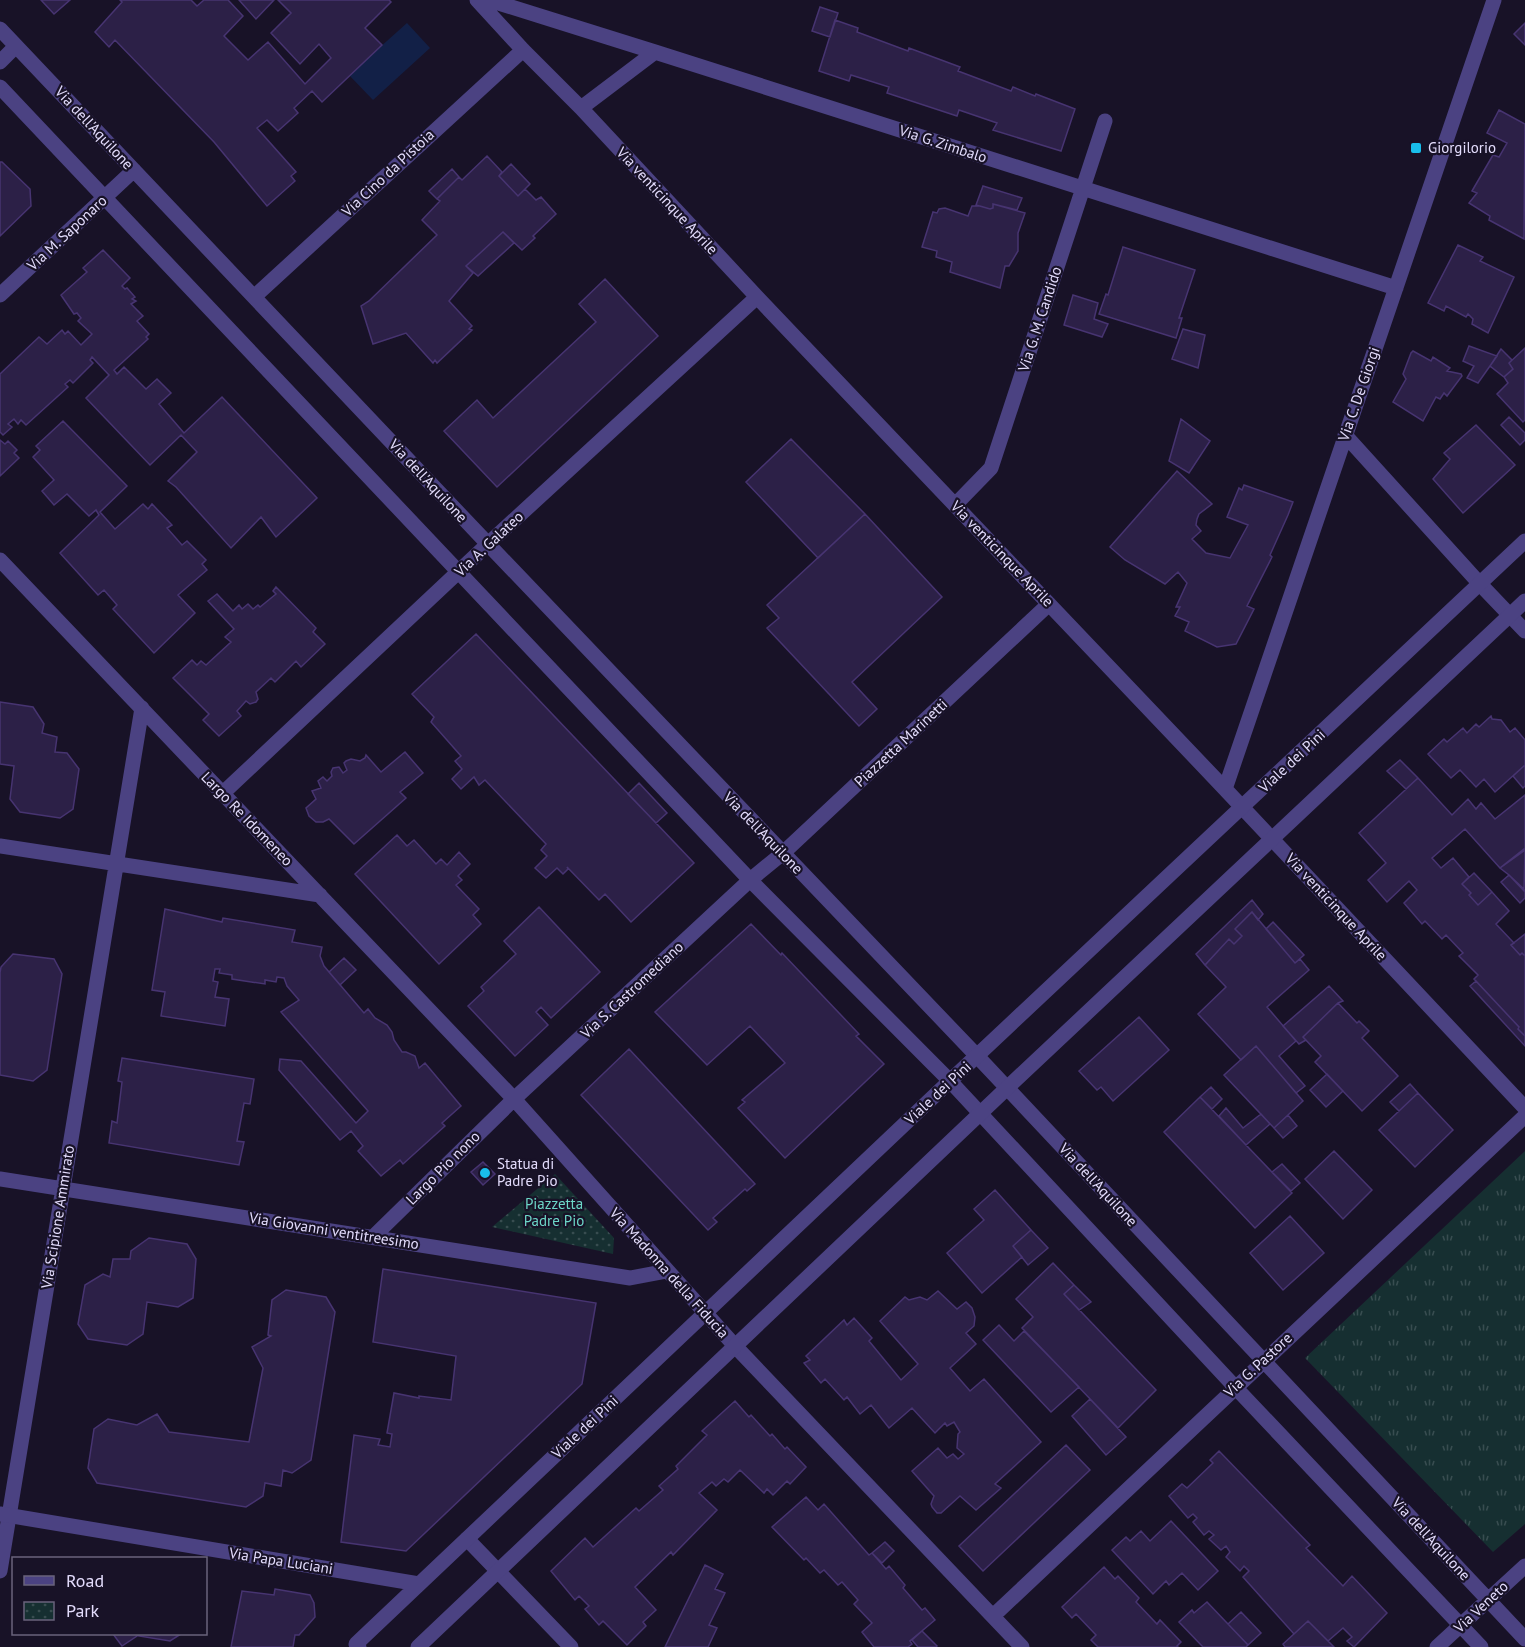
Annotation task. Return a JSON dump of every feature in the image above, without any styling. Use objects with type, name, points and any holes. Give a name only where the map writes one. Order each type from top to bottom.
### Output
[{"type":"street","name":"Via venticinque Aprile","points":[[477,0],[1226,789],[1525,1108]]},
{"type":"street","name":"Via G. Zimbalo","points":[[489,0],[1396,288]]},
{"type":"street","name":"Via C. De Giorgi","points":[[1226,789],[1494,0]]},
{"type":"street","name":"Via dell'Aquilone","points":[[0,29],[977,1056],[1525,1639]]},
{"type":"street","points":[[0,62],[16,46]]},
{"type":"street","name":"Via Cino da Pistoia","points":[[254,297],[523,50]]},
{"type":"street","points":[[581,108],[655,52]]},
{"type":"street","points":[[0,87],[750,880],[950,1081],[1481,1647]]},
{"type":"street","name":"Via G. M. Candido","points":[[955,505],[991,468],[1105,121]]},
{"type":"street","name":"Via M. Saponaro","points":[[0,295],[134,170]]},
{"type":"street","name":"Via A. Galateo","points":[[223,793],[488,544],[758,297]]},
{"type":"street","points":[[1345,435],[1525,631]]},
{"type":"street","name":"Viale dei Pini","points":[[359,1647],[356,1644],[419,1584],[1525,541]]},
{"type":"street","points":[[0,560],[142,708],[116,864]]},
{"type":"street","points":[[418,1647],[1525,601]]},
{"type":"street","name":"Piazzetta Marinetti","points":[[750,880],[783,853],[1049,604]]},
{"type":"street","name":"Largo Re Idomeneo","points":[[142,708],[320,895]]},
{"type":"street","name":"Largo Re Idomeneo","points":[[0,846],[320,895]]},
{"type":"street","name":"Via Scipione Ammirato","points":[[0,1571],[4,1515],[63,1189],[116,864]]},
{"type":"street","name":"Via S. Castromediano","points":[[514,1099],[750,880]]},
{"type":"street","name":"Via Madonna della Fiducia","points":[[320,895],[514,1099],[705,1314],[1022,1647]]},
{"type":"street","name":"Largo Pio nono","points":[[373,1238],[514,1099]]},
{"type":"street","name":"Via G. Pastore","points":[[993,1616],[1525,1116]]},
{"type":"street","name":"Via Giovanni ventitreesimo","points":[[0,1179],[630,1278],[667,1271]]},
{"type":"street","name":"Via Papa Luciani","points":[[4,1515],[419,1584]]},
{"type":"street","points":[[467,1539],[571,1647]]},
{"type":"street","name":"Via Veneto","points":[[1437,1647],[1525,1566]]},
{"type":"green space","points":[[1525,1151],[1525,1524],[1493,1552],[1305,1358]]},
{"type":"green space","name":"Piazzetta Padre Pio","points":[[555,1174],[614,1238],[613,1254],[492,1227]]},
{"type":"water","points":[[407,23],[430,48],[373,100],[349,75]]},
{"type":"building","points":[[41,0],[70,0],[54,14]]},
{"type":"building","points":[[120,0],[191,0],[197,6],[204,0],[228,0],[243,16],[224,36],[248,60],[268,42],[305,84],[331,58],[319,44],[300,64],[271,33],[291,13],[278,0],[389,0],[391,2],[365,28],[382,45],[322,102],[312,91],[294,108],[298,113],[278,131],[267,120],[257,128],[296,172],[291,176],[295,181],[267,206],[214,142],[115,40],[109,47],[95,32],[122,2]]},
{"type":"building","points":[[239,0],[274,0],[256,19]]},
{"type":"building","points":[[820,7],[838,13],[830,37],[812,31]]},
{"type":"building","points":[[835,20],[858,28],[857,32],[960,67],[958,71],[1011,91],[1013,87],[1075,109],[1061,151],[993,130],[997,123],[959,110],[957,116],[887,93],[889,87],[851,75],[849,81],[819,71]]},
{"type":"building","points":[[1525,23],[1525,45],[1514,34]]},
{"type":"building","points":[[1499,110],[1525,124],[1524,239],[1489,220],[1490,216],[1469,203],[1477,193],[1472,191],[1493,155],[1499,157],[1507,143],[1487,133]]},
{"type":"building","points":[[487,156],[502,172],[499,176],[518,196],[525,189],[536,200],[541,197],[556,214],[522,250],[503,232],[466,266],[473,273],[449,301],[472,326],[469,329],[472,330],[437,363],[435,360],[433,363],[406,333],[373,344],[361,306],[369,301],[437,235],[422,220],[440,201],[437,199],[459,177],[462,180]]},
{"type":"building","points":[[0,162],[30,189],[31,206],[0,236]]},
{"type":"building","points":[[511,164],[530,184],[518,196],[499,176]]},
{"type":"building","points":[[452,169],[459,177],[437,199],[429,191]]},
{"type":"building","points":[[983,186],[1022,198],[1017,210],[993,204],[993,208],[990,209],[976,205]]},
{"type":"building","points":[[993,204],[1025,213],[1018,233],[1018,251],[1009,266],[1005,266],[1000,288],[950,272],[952,262],[936,257],[937,251],[922,247],[933,212],[937,213],[939,209],[945,208],[968,216],[972,206],[990,209],[993,208]]},
{"type":"building","points":[[503,232],[514,243],[478,276],[466,266]]},
{"type":"building","points":[[1458,245],[1483,257],[1480,261],[1514,277],[1488,333],[1472,324],[1473,319],[1468,314],[1466,317],[1446,306],[1444,311],[1428,303]]},
{"type":"building","points":[[1123,247],[1195,270],[1179,318],[1182,318],[1176,338],[1099,314],[1106,294],[1108,295]]},
{"type":"building","points":[[103,250],[130,278],[122,286],[135,297],[132,299],[136,301],[131,304],[143,316],[137,321],[149,334],[146,337],[148,339],[114,370],[117,374],[124,367],[146,389],[157,379],[171,393],[159,404],[184,433],[222,397],[317,498],[276,537],[261,517],[231,548],[168,481],[197,452],[181,435],[150,465],[86,398],[109,375],[92,357],[90,360],[93,363],[73,383],[70,380],[65,384],[68,387],[26,425],[21,420],[18,424],[14,419],[8,424],[12,427],[3,435],[0,432],[0,374],[39,337],[47,344],[62,330],[65,334],[68,331],[81,345],[92,334],[78,321],[81,318],[77,313],[74,314],[61,295],[87,272],[83,268]]},
{"type":"building","points":[[605,279],[658,336],[497,487],[444,431],[477,400],[493,418],[596,322],[579,304]]},
{"type":"building","points":[[1073,295],[1098,303],[1094,319],[1108,324],[1102,337],[1064,325]]},
{"type":"building","points":[[1183,329],[1205,335],[1198,368],[1172,359]]},
{"type":"building","points":[[1469,346],[1497,356],[1478,383],[1467,378],[1474,366],[1463,361]]},
{"type":"building","points":[[1525,348],[1525,420],[1523,422],[1497,394],[1508,383],[1504,377],[1513,369],[1509,363]]},
{"type":"building","points":[[1501,349],[1512,360],[1509,363],[1513,369],[1504,377],[1490,366]]},
{"type":"building","points":[[1413,351],[1431,361],[1433,357],[1450,368],[1447,371],[1462,376],[1447,396],[1444,393],[1440,399],[1436,397],[1423,421],[1393,402],[1406,379],[1403,374]]},
{"type":"building","points":[[1509,417],[1525,433],[1525,440],[1520,445],[1501,425]]},
{"type":"building","points":[[1181,419],[1210,441],[1189,473],[1169,461]]},
{"type":"building","points":[[63,421],[127,486],[100,512],[115,529],[143,504],[148,509],[152,504],[172,525],[167,528],[182,545],[187,541],[206,560],[202,564],[207,570],[178,595],[195,613],[154,653],[113,609],[117,605],[104,590],[98,595],[60,553],[99,515],[96,510],[89,516],[67,494],[54,505],[42,491],[54,480],[33,457],[40,450],[36,446]]},
{"type":"building","points":[[1476,425],[1515,465],[1463,513],[1433,479],[1450,459],[1444,453]]},
{"type":"building","points":[[791,439],[865,514],[818,558],[746,482]]},
{"type":"building","points":[[0,440],[5,444],[8,441],[17,450],[14,453],[19,458],[0,476]]},
{"type":"building","points":[[1177,471],[1212,504],[1199,514],[1196,525],[1201,531],[1192,539],[1206,553],[1230,558],[1248,525],[1227,517],[1239,488],[1242,490],[1244,485],[1293,502],[1270,555],[1272,557],[1247,606],[1254,609],[1236,644],[1217,647],[1185,631],[1189,622],[1175,616],[1180,607],[1176,607],[1187,583],[1178,572],[1165,584],[1125,560],[1110,547]]},
{"type":"building","points":[[865,514],[942,597],[852,682],[877,709],[859,726],[767,628],[779,618],[767,605]]},
{"type":"building","points":[[276,587],[316,628],[313,632],[325,644],[301,667],[296,661],[275,682],[271,678],[256,692],[258,699],[256,702],[250,704],[246,701],[237,711],[241,716],[219,736],[203,720],[209,714],[173,678],[192,660],[197,665],[201,661],[206,665],[231,642],[225,637],[234,629],[208,601],[217,594],[233,611],[239,605],[242,609],[248,604],[253,609],[258,605],[260,607],[276,594],[273,591]]},
{"type":"building","points":[[476,634],[694,863],[631,922],[605,894],[599,900],[567,867],[568,869],[563,874],[557,868],[546,878],[535,868],[547,856],[541,850],[546,844],[485,780],[479,785],[474,777],[461,789],[452,779],[462,769],[455,761],[461,756],[431,722],[434,717],[412,694]]},
{"type":"building","points":[[0,702],[33,707],[44,724],[42,733],[57,737],[55,752],[67,753],[79,769],[73,809],[60,818],[20,812],[10,799],[14,766],[0,764]]},
{"type":"building","points":[[1491,716],[1492,719],[1501,720],[1510,732],[1515,728],[1525,740],[1525,765],[1495,792],[1484,779],[1476,787],[1460,770],[1451,778],[1428,754],[1444,739],[1447,742],[1463,728],[1467,733],[1476,724],[1479,727]]},
{"type":"building","points":[[405,752],[423,773],[400,792],[406,798],[354,844],[329,819],[316,822],[309,816],[306,808],[316,799],[312,791],[321,788],[318,781],[323,777],[327,781],[332,776],[333,768],[339,767],[343,773],[347,770],[344,763],[346,761],[351,759],[360,761],[366,755],[381,772]]},
{"type":"building","points":[[1400,760],[1418,778],[1406,789],[1387,771]]},
{"type":"building","points":[[1525,765],[1525,786],[1523,788],[1513,776]]},
{"type":"building","points":[[1418,778],[1452,815],[1468,799],[1476,809],[1481,803],[1495,819],[1525,795],[1525,850],[1500,868],[1465,829],[1432,858],[1441,868],[1453,858],[1469,877],[1462,884],[1478,905],[1492,892],[1509,911],[1496,924],[1514,943],[1511,945],[1520,955],[1522,953],[1525,956],[1525,1036],[1474,979],[1478,975],[1459,956],[1463,953],[1446,935],[1442,939],[1425,921],[1422,924],[1404,903],[1417,890],[1409,881],[1387,902],[1368,880],[1386,863],[1359,833]]},
{"type":"building","points":[[639,783],[667,813],[656,823],[628,794]]},
{"type":"building","points":[[397,835],[407,846],[414,840],[436,864],[441,859],[447,865],[459,852],[470,864],[458,876],[462,880],[456,885],[479,909],[473,915],[481,924],[439,964],[355,874]]},
{"type":"building","points":[[1525,850],[1524,891],[1500,868]]},
{"type":"building","points":[[1474,873],[1492,892],[1478,905],[1462,884]]},
{"type":"building","points":[[1509,875],[1525,890],[1525,898],[1520,903],[1501,882]]},
{"type":"building","points":[[1252,900],[1263,914],[1258,920],[1252,912],[1235,929],[1242,936],[1234,944],[1229,939],[1205,965],[1196,954]]},
{"type":"building","points":[[539,907],[600,972],[551,1018],[541,1007],[536,1012],[548,1025],[515,1056],[468,1006],[484,991],[481,987],[516,954],[504,941]]},
{"type":"building","points":[[165,909],[222,922],[223,918],[295,930],[292,942],[322,947],[320,956],[324,966],[364,1013],[368,1009],[375,1018],[387,1025],[402,1052],[415,1056],[419,1068],[425,1063],[461,1106],[442,1123],[445,1126],[403,1164],[400,1160],[381,1176],[358,1151],[363,1146],[351,1131],[340,1140],[279,1070],[280,1059],[301,1061],[356,1123],[368,1111],[281,1012],[299,1000],[287,986],[284,978],[277,977],[276,982],[265,980],[265,984],[232,979],[232,975],[219,973],[220,969],[215,969],[213,981],[218,982],[215,997],[229,999],[225,1026],[161,1016],[165,992],[152,990]]},
{"type":"building","points":[[1252,912],[1295,963],[1300,959],[1309,970],[1267,1007],[1296,1041],[1279,1056],[1305,1086],[1296,1093],[1256,1046],[1241,1060],[1198,1014],[1226,987],[1205,965],[1229,939],[1234,944],[1242,936],[1235,929]]},
{"type":"building","points":[[1273,922],[1304,955],[1295,963],[1266,929]]},
{"type":"building","points":[[751,924],[781,955],[782,953],[859,1034],[856,1036],[884,1064],[785,1158],[738,1108],[745,1102],[742,1100],[785,1063],[750,1026],[707,1065],[655,1012]]},
{"type":"building","points":[[1525,934],[1525,956],[1522,953],[1520,955],[1511,945]]},
{"type":"building","points":[[13,954],[54,959],[62,974],[47,1070],[33,1081],[0,1075],[0,973],[1,967]]},
{"type":"building","points":[[344,958],[356,970],[340,985],[329,972]]},
{"type":"building","points":[[1476,981],[1519,1027],[1518,1029],[1525,1036],[1525,1046],[1470,986]]},
{"type":"building","points":[[1329,986],[1343,1001],[1338,1003],[1303,1037],[1306,1040],[1299,1044],[1283,1026]]},
{"type":"building","points":[[1338,1003],[1357,1023],[1359,1021],[1369,1031],[1362,1038],[1398,1076],[1362,1111],[1315,1062],[1321,1056],[1303,1037]]},
{"type":"building","points":[[1139,1017],[1169,1050],[1113,1101],[1101,1087],[1097,1090],[1079,1071]]},
{"type":"building","points":[[1256,1046],[1303,1101],[1274,1128],[1224,1075]]},
{"type":"building","points":[[629,1049],[755,1184],[747,1191],[745,1189],[713,1218],[717,1222],[708,1230],[581,1095]]},
{"type":"building","points":[[122,1058],[254,1079],[250,1104],[244,1103],[237,1141],[244,1142],[239,1165],[109,1143],[112,1121],[117,1123],[122,1082],[118,1081]]},
{"type":"building","points":[[1327,1074],[1343,1091],[1326,1107],[1310,1090]]},
{"type":"building","points":[[1410,1084],[1418,1093],[1399,1111],[1390,1102]]},
{"type":"building","points":[[1211,1087],[1222,1099],[1212,1109],[1200,1097]]},
{"type":"building","points":[[1418,1093],[1453,1130],[1415,1167],[1379,1130]]},
{"type":"building","points":[[1200,1097],[1292,1193],[1255,1228],[1164,1132]]},
{"type":"building","points":[[1226,1108],[1243,1128],[1261,1114],[1270,1124],[1246,1145],[1219,1116]]},
{"type":"building","points":[[1288,1115],[1297,1126],[1283,1138],[1274,1128]]},
{"type":"building","points":[[1334,1151],[1372,1190],[1343,1219],[1305,1179]]},
{"type":"building","points":[[483,1162],[495,1174],[483,1185],[471,1172]]},
{"type":"building","points":[[1282,1164],[1300,1183],[1291,1191],[1272,1172]]},
{"type":"building","points":[[995,1190],[1031,1230],[1013,1246],[1022,1257],[982,1293],[947,1253],[984,1220],[974,1209]]},
{"type":"building","points":[[1290,1216],[1324,1253],[1283,1290],[1250,1253]]},
{"type":"building","points":[[1031,1230],[1048,1248],[1028,1265],[1013,1246]]},
{"type":"building","points":[[149,1238],[187,1244],[196,1259],[193,1298],[178,1307],[147,1302],[143,1334],[127,1345],[88,1339],[78,1324],[85,1285],[103,1274],[110,1277],[113,1259],[130,1259],[131,1251]]},
{"type":"building","points":[[1053,1263],[1074,1285],[1064,1294],[1156,1390],[1118,1428],[1022,1328],[1033,1317],[1016,1299]]},
{"type":"building","points":[[383,1269],[596,1303],[582,1384],[406,1551],[341,1542],[354,1435],[380,1439],[378,1445],[390,1447],[392,1434],[387,1433],[394,1393],[419,1398],[419,1396],[451,1400],[456,1356],[373,1342]]},
{"type":"building","points":[[1074,1285],[1091,1302],[1079,1310],[1064,1294]]},
{"type":"building","points":[[286,1290],[326,1297],[335,1312],[311,1460],[292,1473],[283,1470],[281,1486],[265,1483],[263,1496],[246,1507],[97,1483],[88,1468],[94,1429],[108,1419],[137,1425],[157,1414],[169,1432],[249,1442],[263,1368],[252,1347],[271,1336],[268,1335],[272,1300]]},
{"type":"building","points":[[938,1291],[957,1309],[966,1302],[972,1308],[975,1317],[974,1326],[966,1333],[976,1344],[950,1368],[970,1391],[984,1379],[1041,1442],[995,1484],[1001,1488],[976,1510],[960,1496],[941,1513],[937,1513],[931,1504],[934,1496],[912,1471],[938,1448],[947,1458],[953,1454],[958,1459],[964,1454],[957,1448],[960,1432],[954,1422],[947,1426],[945,1423],[935,1433],[912,1408],[889,1428],[871,1405],[860,1414],[847,1397],[844,1400],[825,1379],[821,1383],[804,1363],[810,1360],[806,1356],[844,1320],[847,1325],[854,1318],[872,1338],[869,1341],[901,1380],[918,1364],[880,1321],[905,1297],[909,1300],[920,1297],[927,1300]]},
{"type":"building","points":[[999,1325],[1014,1341],[1024,1331],[1079,1387],[1051,1412],[983,1340]]},
{"type":"building","points":[[1090,1399],[1126,1437],[1106,1455],[1072,1416]]},
{"type":"building","points":[[735,1401],[749,1417],[751,1415],[770,1436],[772,1434],[806,1467],[790,1484],[787,1481],[773,1495],[767,1489],[764,1493],[740,1470],[728,1482],[724,1479],[716,1486],[712,1482],[699,1493],[717,1510],[673,1555],[671,1552],[635,1587],[656,1610],[643,1622],[646,1626],[627,1645],[603,1621],[599,1625],[585,1609],[589,1606],[579,1596],[575,1600],[551,1571],[585,1538],[593,1547],[636,1508],[639,1511],[663,1490],[659,1486],[678,1469],[676,1466],[707,1435],[702,1431]]},
{"type":"building","points":[[1066,1445],[1090,1470],[983,1571],[959,1546]]},
{"type":"building","points":[[1219,1451],[1310,1545],[1306,1548],[1343,1586],[1352,1576],[1387,1613],[1354,1647],[1347,1641],[1352,1637],[1343,1628],[1328,1641],[1308,1621],[1294,1634],[1243,1577],[1249,1571],[1244,1566],[1240,1571],[1226,1557],[1230,1552],[1226,1546],[1221,1550],[1209,1539],[1214,1535],[1209,1531],[1204,1535],[1193,1522],[1197,1518],[1193,1514],[1188,1518],[1169,1496],[1182,1484],[1187,1488],[1213,1463],[1210,1460]]},
{"type":"building","points":[[806,1497],[818,1510],[824,1504],[869,1555],[872,1553],[886,1569],[889,1566],[905,1585],[903,1588],[922,1610],[925,1608],[935,1620],[910,1641],[912,1644],[908,1647],[874,1647],[862,1632],[872,1623],[854,1604],[858,1600],[842,1582],[838,1585],[824,1570],[820,1573],[806,1558],[804,1560],[772,1527]]},
{"type":"building","points":[[1171,1521],[1218,1571],[1198,1590],[1182,1573],[1169,1585],[1166,1581],[1153,1594],[1112,1550],[1126,1537],[1130,1541],[1141,1531],[1150,1541]]},
{"type":"building","points":[[885,1542],[894,1551],[882,1563],[872,1553]]},
{"type":"building","points":[[705,1565],[723,1574],[715,1589],[725,1593],[709,1625],[717,1628],[708,1647],[665,1647]]},
{"type":"building","points":[[1104,1567],[1115,1579],[1118,1576],[1139,1598],[1136,1602],[1157,1624],[1160,1620],[1181,1642],[1178,1647],[1098,1647],[1091,1640],[1096,1635],[1076,1614],[1072,1618],[1062,1607]]},
{"type":"building","points":[[275,1589],[310,1595],[314,1603],[315,1617],[299,1635],[295,1635],[293,1647],[231,1647],[242,1591],[274,1595]]},
{"type":"building","points":[[1207,1602],[1248,1645],[1246,1647],[1203,1647],[1179,1622],[1192,1610],[1194,1613]]},
{"type":"building","points":[[1241,1612],[1261,1633],[1248,1645],[1228,1624]]},
{"type":"building","points":[[1308,1621],[1334,1647],[1285,1647],[1283,1644]]},
{"type":"building","points":[[922,1631],[936,1647],[918,1647],[912,1640]]},
{"type":"building","points":[[114,1635],[138,1635],[122,1646]]},
{"type":"building","points":[[140,1635],[179,1635],[170,1641]]},
{"type":"place","name":"Giorgilorio","points":[[1416,148]]},
{"type":"place","name":"Statua di Padre Pio","points":[[485,1173]]}]
